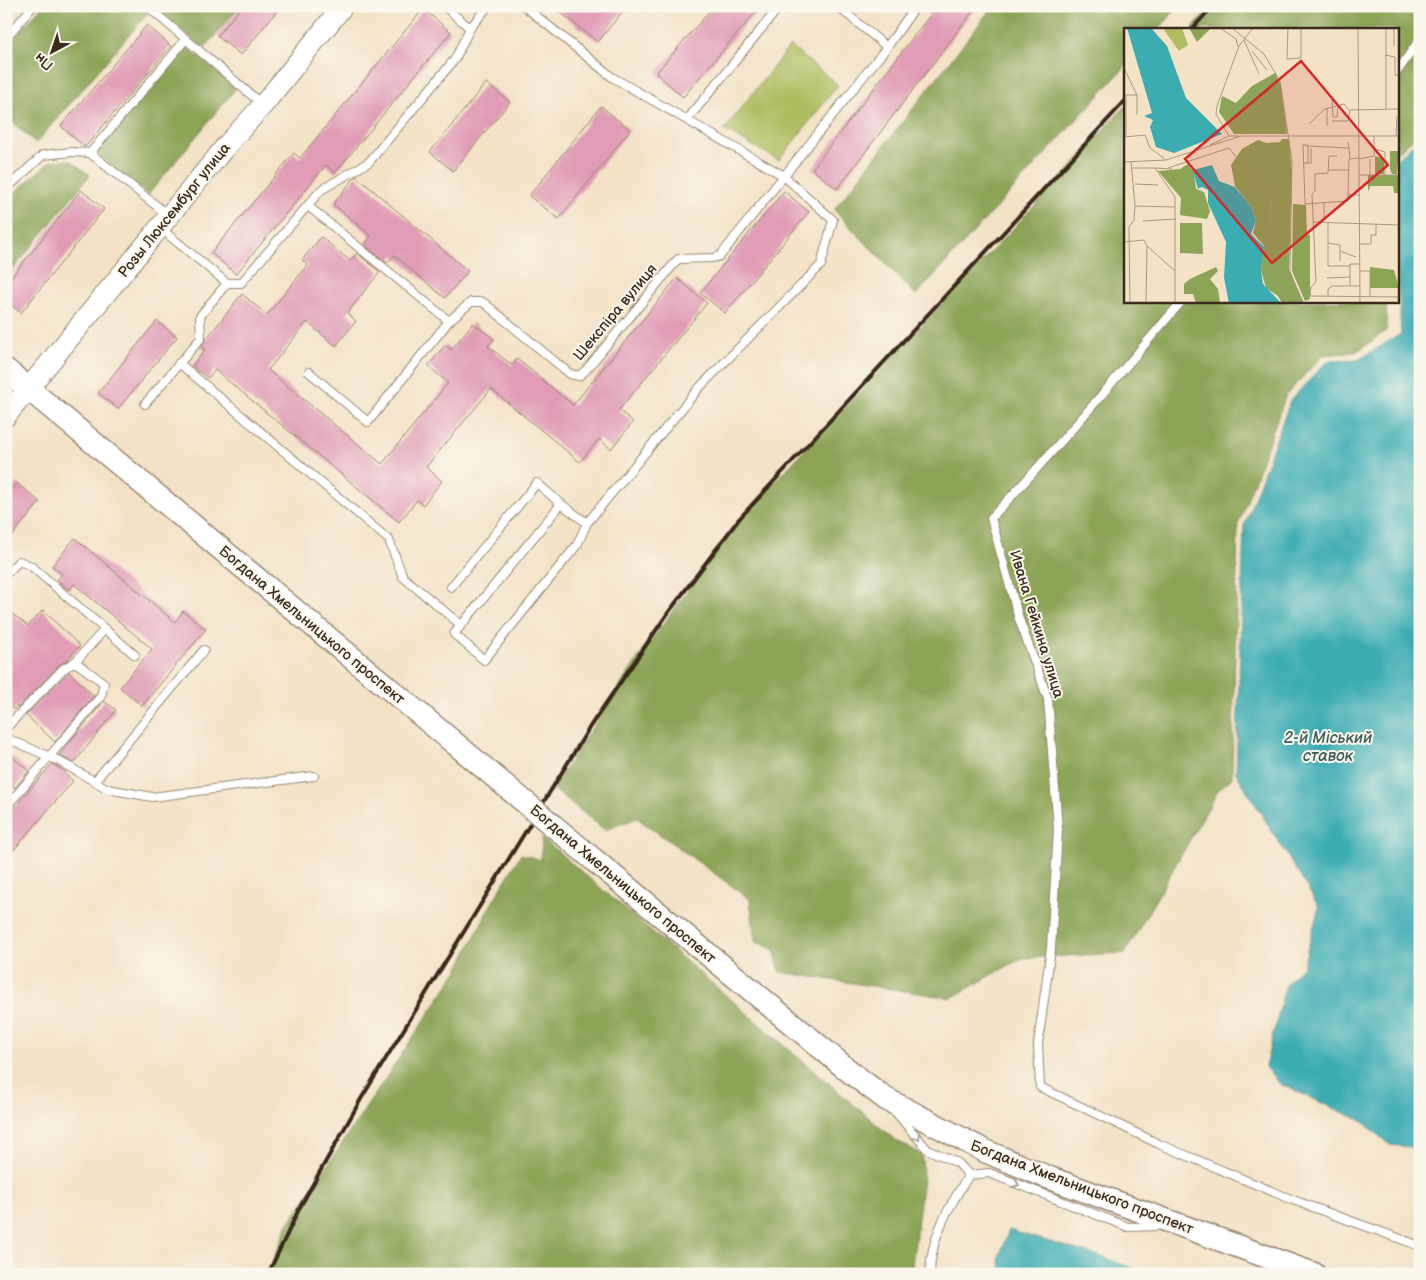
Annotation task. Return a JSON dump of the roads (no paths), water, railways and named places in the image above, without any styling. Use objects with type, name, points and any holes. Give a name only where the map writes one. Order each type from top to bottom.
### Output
[{"type":"main road","name":"Богдана Хмельницького проспект","points":[[6,370],[594,860],[854,1075],[886,1099],[985,1151],[1047,1177],[1314,1274]]},
{"type":"street","name":"Розы Люксембург улица","points":[[6,416],[343,6]]},
{"type":"lane","points":[[6,38],[32,6]]},
{"type":"lane","points":[[147,6],[263,105]]},
{"type":"lane","points":[[444,6],[470,28]]},
{"type":"lane","points":[[6,189],[43,155],[71,152],[90,153],[227,283],[242,283],[321,190],[369,162],[455,58],[470,28],[488,6]]},
{"type":"lane","points":[[524,6],[612,77],[784,176],[833,220],[821,265],[699,388],[586,523],[577,545],[484,660],[454,634],[561,504]]},
{"type":"lane","points":[[687,120],[780,6]]},
{"type":"lane","points":[[836,6],[887,47]]},
{"type":"lane","name":"Шекспіра вулиця","points":[[309,372],[368,422],[449,321],[471,302],[484,302],[570,374],[579,376],[678,259],[720,256],[887,47],[916,6]]},
{"type":"lane","points":[[90,153],[186,39]]},
{"type":"lane","points":[[1398,71],[1420,39]]},
{"type":"lane","points":[[308,206],[449,321]]},
{"type":"lane","points":[[145,404],[201,338],[200,316],[227,283]]},
{"type":"lane","name":"Ивана Гейкина улица","points":[[1181,302],[1099,399],[1023,485],[991,518],[1020,619],[1048,699],[1058,829],[1051,948],[1038,1044],[1040,1087],[1159,1144],[1293,1200],[1420,1246]]},
{"type":"lane","points":[[180,363],[389,540],[403,577],[461,625]]},
{"type":"lane","points":[[452,587],[537,483],[586,523]]},
{"type":"lane","points":[[6,574],[19,561],[32,566],[135,655]]},
{"type":"lane","points":[[6,728],[63,669],[75,662],[105,629]]},
{"type":"lane","points":[[95,782],[204,650]]},
{"type":"lane","points":[[6,807],[101,696],[104,683],[75,662]]},
{"type":"lane","points":[[6,738],[49,757],[108,789],[152,797],[314,776]]},
{"type":"lane","points":[[886,1099],[927,1149],[958,1163],[970,1175]]},
{"type":"lane","points":[[930,1274],[930,1261],[937,1234],[951,1203],[970,1175],[988,1173],[1128,1227],[1179,1225]]},
{"type":"water","name":"2-й Міський ставок","points":[[1420,138],[1420,1148],[1390,1145],[1362,1121],[1280,1084],[1265,1067],[1286,983],[1303,966],[1319,907],[1236,773],[1244,526],[1291,399],[1328,361],[1358,360],[1401,334],[1398,278],[1398,158]]},
{"type":"water","points":[[1009,1230],[1105,1258],[1149,1274],[1002,1274],[999,1257]]},
{"type":"railway","points":[[1193,28],[1213,6]]},
{"type":"railway","points":[[268,1274],[300,1207],[361,1099],[591,725],[668,613],[739,519],[1124,102]]}]
